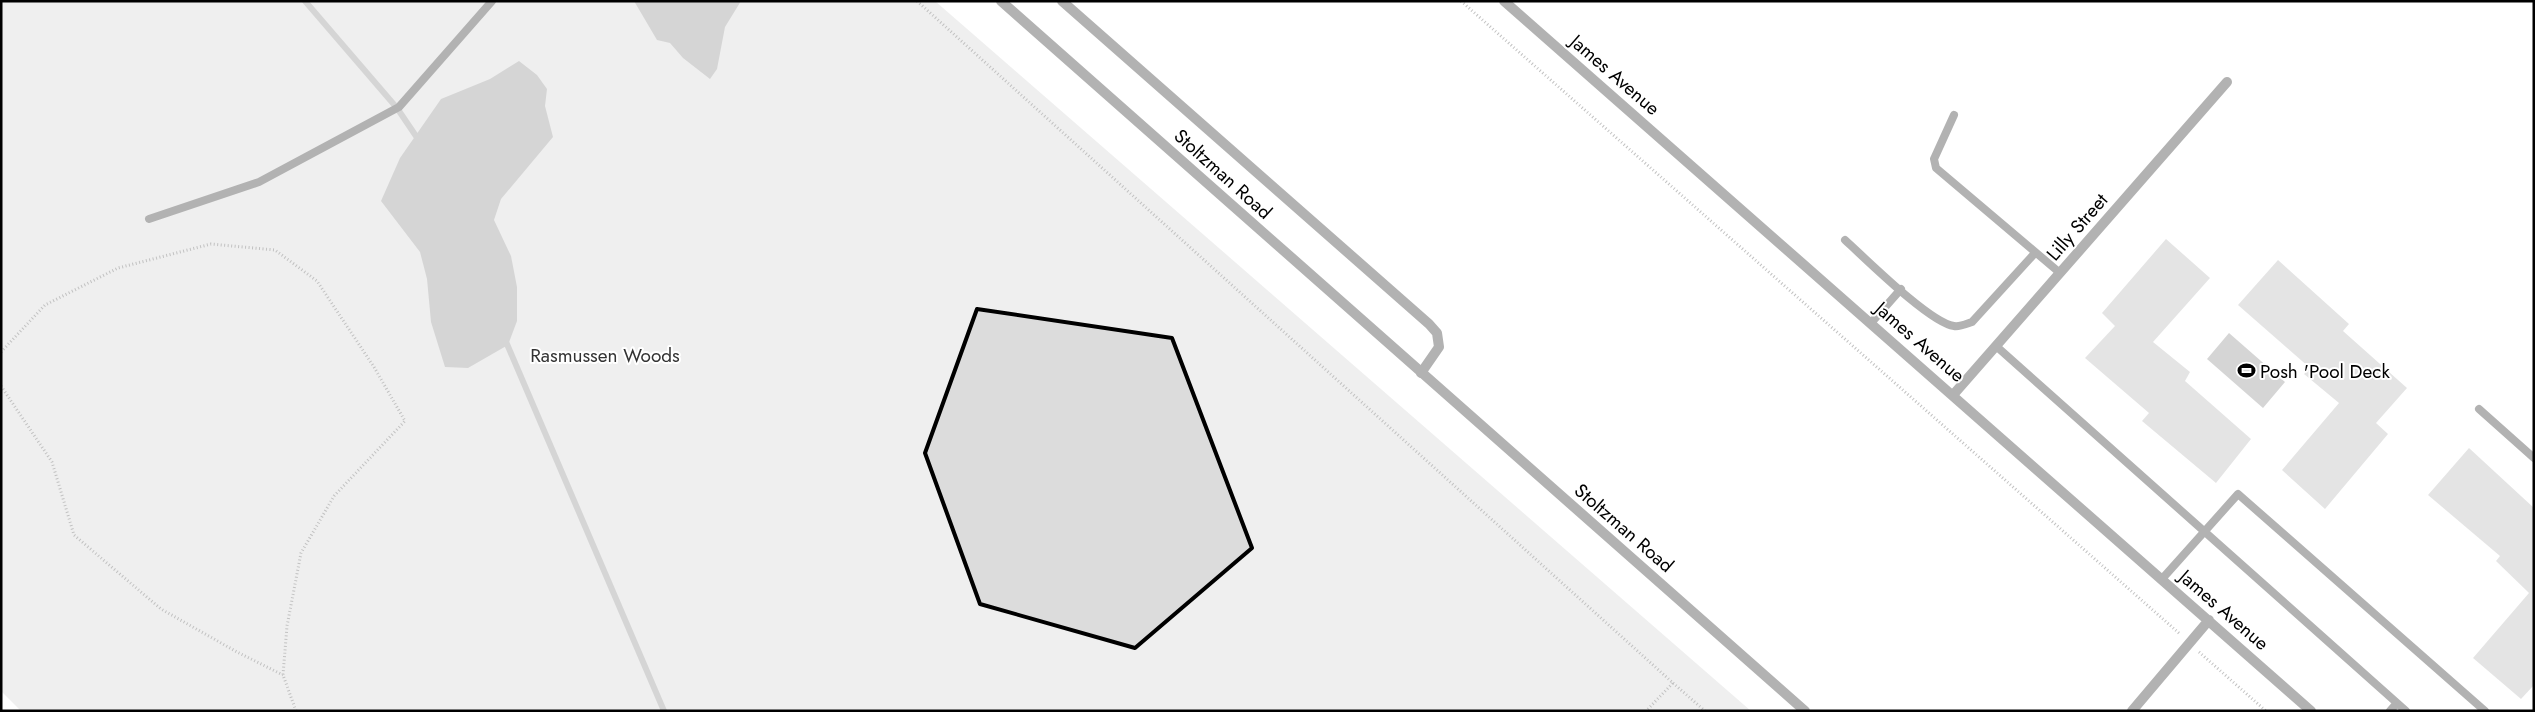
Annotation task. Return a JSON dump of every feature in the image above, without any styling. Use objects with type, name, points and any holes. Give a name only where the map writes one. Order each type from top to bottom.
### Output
[{"type":"street","name":"Stoltzman Road","points":[[1001,1],[1805,711]]},
{"type":"street","name":"Stoltzman Road","points":[[1062,1],[1429,324],[1437,333],[1439,347],[1420,372]]},
{"type":"street","name":"James Avenue","points":[[1504,1],[2311,711]]},
{"type":"street","name":"Lilly Street","points":[[1953,395],[2228,82]]},
{"type":"street","points":[[2132,711],[2209,620]]},
{"type":"lane","points":[[149,220],[259,182],[399,107],[492,1]]},
{"type":"lane","points":[[1954,115],[1934,159],[1936,168],[2060,273]]},
{"type":"lane","points":[[1845,240],[1900,289],[1935,317],[1952,326],[1963,326],[1972,322],[2035,252]]},
{"type":"lane","points":[[1872,323],[1900,289]]},
{"type":"lane","points":[[1996,346],[2406,711]]},
{"type":"lane","points":[[2479,409],[2534,458]]},
{"type":"lane","points":[[2162,579],[2238,494],[2485,711]]},
{"type":"lane","points":[[2390,711],[2397,703]]},
{"type":"path","points":[[917,1],[1705,711]]},
{"type":"path","points":[[1461,1],[2266,711]]},
{"type":"path","points":[[1,352],[45,304],[118,268],[211,244],[275,250],[317,281],[374,367],[405,421],[334,496],[301,553],[287,626],[283,675],[296,711]]},
{"type":"path","points":[[1,386],[52,462],[74,535],[161,609],[237,652],[283,675]]},
{"type":"path","points":[[1646,711],[1673,683]]},
{"type":"highlighted area","points":[[977,309],[1172,338],[1252,548],[1135,648],[980,604],[925,453]]},
{"type":"green space","name":"Rasmussen Woods","points":[[1,1],[935,1],[1751,711],[21,711],[1,691]]},
{"type":"shaded area","points":[[634,1],[741,1],[725,27],[717,69],[710,79],[683,58],[670,43],[657,40]]},
{"type":"shaded area","points":[[519,61],[537,75],[547,89],[545,106],[553,137],[501,199],[494,220],[511,256],[517,287],[517,321],[508,345],[468,368],[445,367],[431,322],[427,279],[420,252],[381,201],[400,158],[441,99],[490,79]]},
{"type":"shaded area","name":"Posh 'Pool Deck","points":[[2229,333],[2285,382],[2263,408],[2207,359]]},
{"type":"building","points":[[2166,239],[2210,278],[2153,342],[2190,372],[2185,381],[2251,439],[2216,483],[2142,421],[2149,413],[2085,358],[2115,326],[2102,313]]},
{"type":"building","points":[[2278,260],[2349,324],[2343,331],[2407,388],[2376,423],[2388,434],[2325,509],[2282,470],[2339,403],[2304,374],[2310,368],[2238,305]]},
{"type":"building","points":[[2469,448],[2534,508],[2534,685],[2521,699],[2473,658],[2529,593],[2496,561],[2500,556],[2428,495]]},
{"type":"waterway","points":[[305,1],[397,108],[420,142]]},
{"type":"waterway","points":[[504,337],[664,711]]},
{"type":"place","name":"Posh 'Pool Deck","points":[[2246,371]]}]
